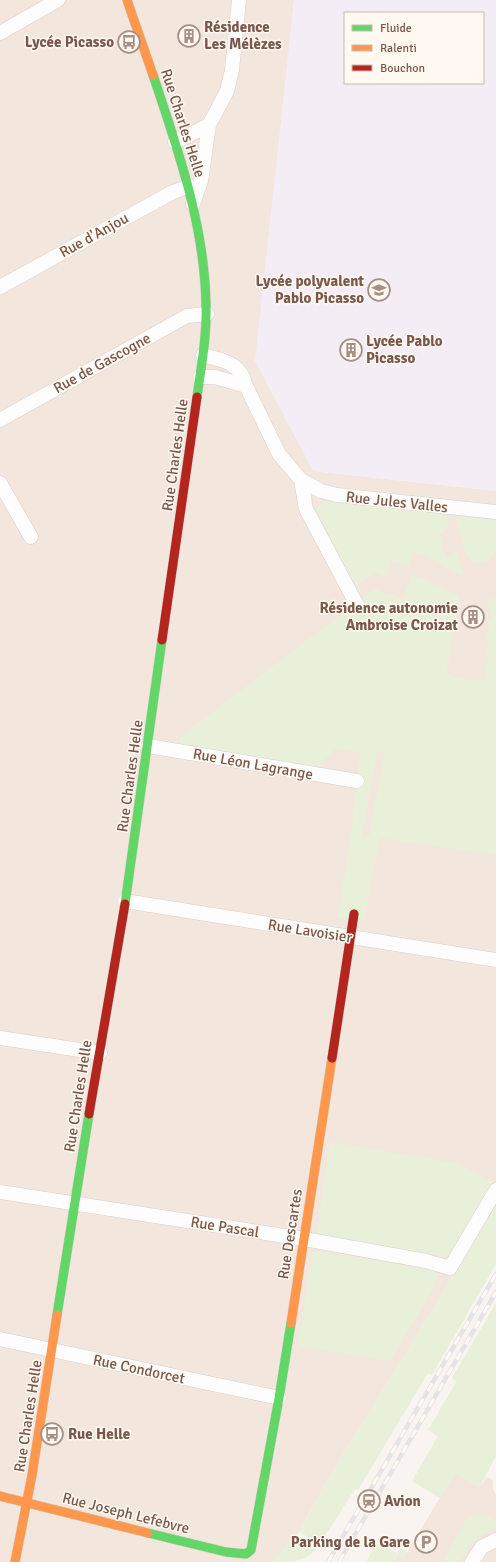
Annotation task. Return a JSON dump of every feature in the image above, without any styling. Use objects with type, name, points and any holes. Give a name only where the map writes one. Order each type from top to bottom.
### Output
[{"type":"street","points":[[0,33],[58,0]]},
{"type":"street","name":"Rue Charles Helle","points":[[15,1562],[27,1503],[125,901],[200,377],[207,314],[204,267],[199,227],[189,186],[127,0]]},
{"type":"street","points":[[193,204],[201,181],[209,125],[227,91],[232,70],[239,0]]},
{"type":"street","points":[[175,142],[209,125]]},
{"type":"street","name":"Rue d'Anjou","points":[[0,287],[173,192],[189,186]]},
{"type":"street","name":"Rue de Gascogne","points":[[0,420],[187,316],[207,314]]},
{"type":"street","points":[[203,355],[228,363],[237,368],[243,374],[246,386],[279,454],[301,480],[306,509],[358,607]]},
{"type":"street","points":[[200,377],[215,377],[246,386]]},
{"type":"street","name":"Rue Jules Valles","points":[[301,480],[321,491],[337,495],[496,512]]},
{"type":"street","points":[[0,483],[30,537]]},
{"type":"street","name":"Rue Léon Lagrange","points":[[148,746],[357,781]]},
{"type":"street","name":"Rue Lavoisier","points":[[125,901],[496,960]]},
{"type":"street","name":"Rue Descartes","points":[[246,1554],[251,1550],[254,1543],[279,1398],[354,914]]},
{"type":"street","points":[[0,1038],[100,1053]]},
{"type":"street","name":"Rue Pascal","points":[[0,1192],[304,1239],[426,1261],[450,1268],[496,1190]]},
{"type":"street","name":"Rue Condorcet","points":[[0,1339],[279,1398]]},
{"type":"street","name":"Rue Joseph Lefebvre","points":[[0,1496],[226,1552],[246,1554]]},
{"type":"street","points":[[472,1562],[482,1547],[496,1540]]},
{"type":"shaded area","points":[[0,0],[294,0],[287,77],[313,471],[496,491],[496,1207],[331,1474],[296,1537],[291,1538],[284,1551],[273,1562],[0,1562]]},
{"type":"shaded area","name":"Lycée polyvalent Pablo Picasso","points":[[294,0],[496,0],[496,491],[313,471],[255,361]]},
{"type":"shaded area","points":[[455,1473],[480,1487],[487,1477],[493,1480],[493,1488],[496,1496],[496,1562],[394,1562],[398,1554],[404,1557]]},
{"type":"green space","points":[[324,501],[446,514],[449,526],[440,535],[446,558],[456,551],[465,577],[440,565],[440,563],[427,558],[427,556],[413,552],[408,566],[391,560],[386,577],[376,573],[354,587],[316,509]]},
{"type":"green space","points":[[456,516],[496,520],[496,552],[489,560],[476,562],[468,557],[461,540]]},
{"type":"green space","points":[[412,574],[446,589],[446,591],[460,596],[452,614],[456,615],[451,629],[454,631],[450,644],[453,645],[448,659],[450,660],[446,674],[456,678],[470,680],[486,678],[484,664],[488,663],[486,649],[489,648],[486,634],[490,633],[488,619],[492,618],[487,600],[496,598],[496,855],[380,838],[364,921],[338,918],[351,834],[360,752],[335,749],[317,768],[178,745],[181,736],[375,589],[403,599]],"holes":[[[377,751],[385,752],[369,836],[362,836]]]},
{"type":"green space","points":[[330,1142],[457,1163],[494,1183],[453,1252],[447,1256],[316,1237]]},
{"type":"green space","points":[[496,1207],[496,1264],[432,1375],[428,1373],[358,1490],[355,1489],[320,1544],[299,1532],[331,1474]]},
{"type":"green space","points":[[312,1251],[433,1270],[435,1272],[437,1278],[435,1286],[390,1361],[298,1346]]},
{"type":"green space","points":[[496,1303],[496,1456],[480,1487],[455,1473],[440,1498],[412,1481],[438,1436],[428,1430],[456,1382],[452,1378]]},
{"type":"green space","points":[[479,1514],[486,1515],[496,1521],[496,1529],[484,1534],[474,1541],[470,1545],[461,1562],[443,1562],[467,1518]]},
{"type":"green space","points":[[380,1536],[392,1543],[389,1548],[397,1553],[401,1548],[407,1552],[404,1557],[398,1554],[394,1562],[366,1562]]},
{"type":"green space","points":[[293,1537],[316,1549],[307,1557],[302,1559],[273,1562]]},
{"type":"railway","points":[[328,1562],[496,1274]]},
{"type":"railway","points":[[339,1562],[496,1292]]},
{"type":"traffic: fast","points":[[153,75],[172,131],[188,189],[201,247],[206,306],[206,329],[197,397]]},
{"type":"traffic: fast","points":[[125,904],[162,640]]},
{"type":"traffic: fast","points":[[57,1315],[89,1114]]},
{"type":"traffic: fast","points":[[148,1533],[226,1552],[246,1554],[251,1550],[291,1323]]},
{"type":"traffic: slow","points":[[127,0],[153,75]]},
{"type":"traffic: slow","points":[[291,1323],[332,1058]]},
{"type":"traffic: slow","points":[[15,1562],[32,1475],[57,1315]]},
{"type":"traffic: slow","points":[[0,1496],[148,1533]]},
{"type":"traffic: jam","points":[[162,640],[197,397]]},
{"type":"traffic: jam","points":[[89,1114],[125,904]]},
{"type":"traffic: jam","points":[[332,1058],[354,914]]},
{"type":"place","name":"Résidence Les Mélèzes","points":[[189,36]]},
{"type":"place","name":"Lycée Picasso","points":[[129,42]]},
{"type":"place","name":"Lycée polyvalent Pablo Picasso","points":[[379,290]]},
{"type":"place","name":"Lycée Pablo Picasso","points":[[351,350]]},
{"type":"place","name":"Résidence autonomie Ambroise Croizat","points":[[473,617]]},
{"type":"place","name":"Rue Helle","points":[[52,1434]]},
{"type":"place","name":"Avion","points":[[369,1501]]},
{"type":"place","name":"Parking de la Gare","points":[[426,1542]]}]
